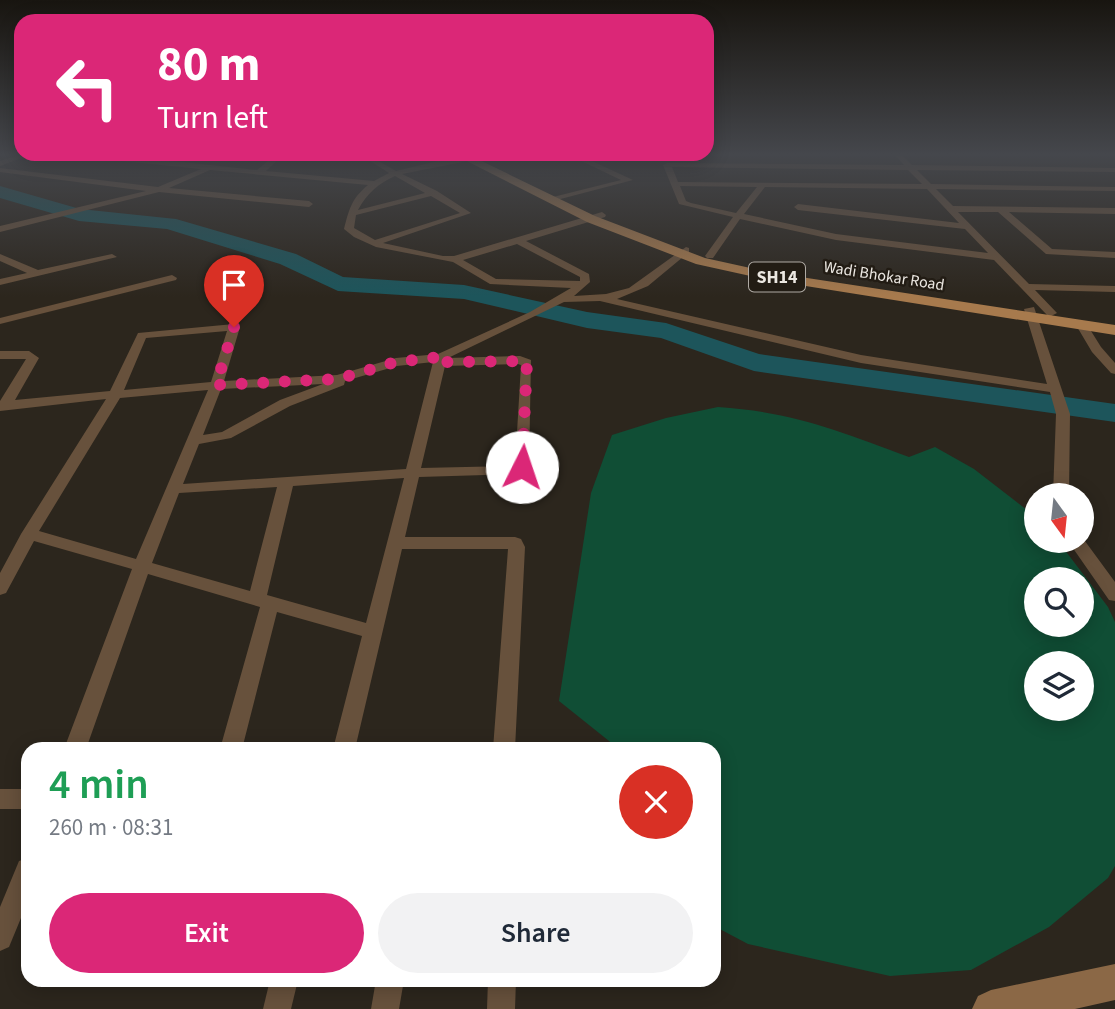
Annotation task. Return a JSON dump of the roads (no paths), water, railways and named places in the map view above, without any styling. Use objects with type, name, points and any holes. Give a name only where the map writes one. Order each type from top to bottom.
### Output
[{"type":"main road","name":"Wadi Bhokar Road","points":[[565,202],[683,253],[768,276],[1031,314],[1051,313],[1115,323]]},
{"type":"main road","name":"Wadi Bhokar Road","points":[[683,253],[1115,330]]},
{"type":"street","points":[[0,229],[111,202]]},
{"type":"street","points":[[289,202],[309,204]]},
{"type":"street","points":[[356,202],[350,214],[349,229],[358,238],[443,259],[455,259],[596,217]]},
{"type":"street","points":[[350,214],[398,202]]},
{"type":"street","points":[[375,243],[467,213],[449,202]]},
{"type":"street","points":[[684,202],[836,237],[996,257]]},
{"type":"street","points":[[710,256],[749,202]]},
{"type":"street","points":[[943,202],[1051,313]]},
{"type":"street","points":[[1088,203],[1099,210]]},
{"type":"street","points":[[798,207],[968,227]]},
{"type":"street","points":[[950,209],[1114,211]]},
{"type":"street","points":[[1000,209],[1052,253],[1115,255]]},
{"type":"street","points":[[346,742],[440,359],[471,340],[564,300],[585,282],[585,276],[519,241]]},
{"type":"street","points":[[564,300],[603,299],[638,290],[683,253]]},
{"type":"street","points":[[0,257],[38,274]]},
{"type":"street","points":[[0,282],[111,257]]},
{"type":"street","points":[[455,259],[494,282],[582,285]]},
{"type":"street","points":[[0,321],[172,278]]},
{"type":"street","points":[[1027,287],[1115,289]]},
{"type":"street","points":[[603,299],[861,359],[1056,394]]},
{"type":"street","points":[[1031,314],[1063,414],[1061,483]]},
{"type":"street","points":[[1082,325],[1096,349],[1115,370]]},
{"type":"street","points":[[0,589],[29,534],[115,395],[142,335],[234,327],[216,385],[141,568],[78,742]]},
{"type":"street","points":[[0,355],[29,355],[33,358],[2,406]]},
{"type":"street","points":[[174,489],[410,473],[513,471],[522,467],[527,363],[520,360],[440,359],[396,362],[348,377],[327,388],[285,403],[226,435],[193,441]]},
{"type":"street","points":[[2,406],[216,385],[348,377]]},
{"type":"street","points":[[233,742],[264,602],[286,481]]},
{"type":"street","points":[[29,534],[372,632]]},
{"type":"street","points":[[393,543],[514,543],[516,547],[504,742]]},
{"type":"street","points":[[1085,553],[1115,595]]},
{"type":"street","points":[[0,799],[21,799]]},
{"type":"street","points":[[0,938],[21,887]]},
{"type":"street","points":[[991,1009],[1115,982]]},
{"type":"street","points":[[277,1009],[282,987]]},
{"type":"street","points":[[385,1009],[389,987]]},
{"type":"street","points":[[501,1009],[502,987]]},
{"type":"waterway","points":[[35,202],[79,215],[169,223],[288,259],[338,284],[464,292],[587,320],[666,331],[754,362],[1115,413]]}]
